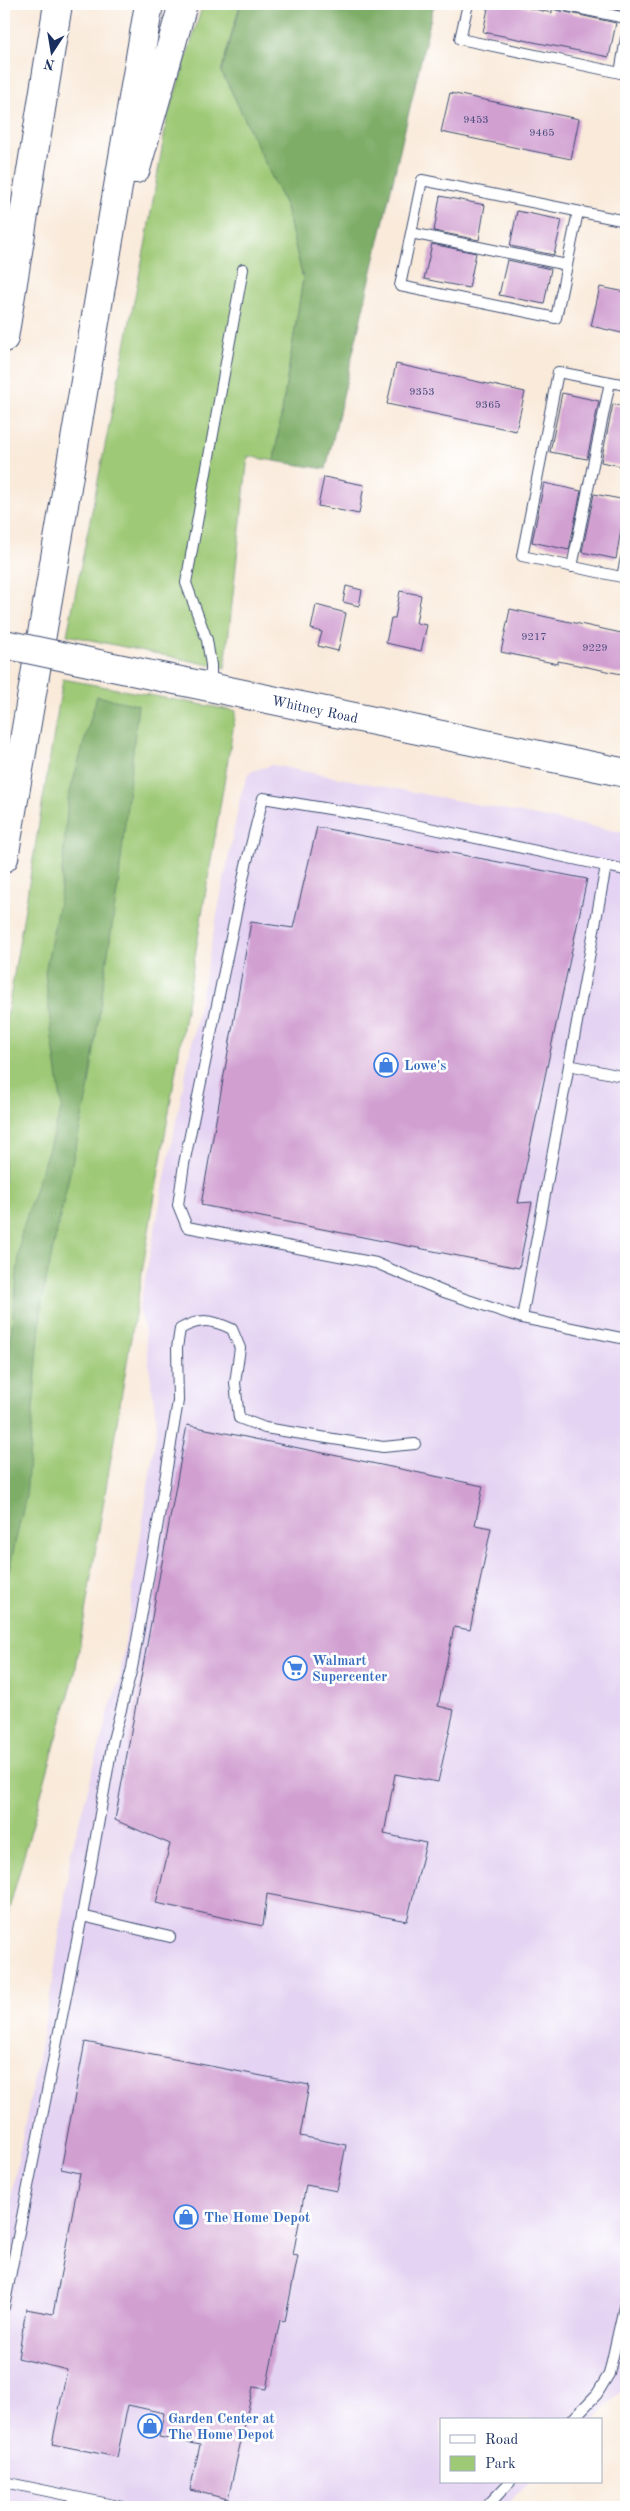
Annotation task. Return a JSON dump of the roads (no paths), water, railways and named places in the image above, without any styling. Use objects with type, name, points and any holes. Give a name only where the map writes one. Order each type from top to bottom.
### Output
[{"type":"main road","points":[[4,338],[58,4]]},
{"type":"main road","points":[[4,858],[54,551],[112,231],[149,4]]},
{"type":"main road","points":[[112,231],[145,142],[183,4]]},
{"type":"main road","name":"Whitney Road","points":[[4,644],[626,773]]},
{"type":"lane","points":[[468,4],[460,40],[620,73],[626,38]]},
{"type":"lane","points":[[557,4],[626,18]]},
{"type":"lane","points":[[578,212],[556,318],[400,286],[422,180],[626,221]]},
{"type":"lane","points":[[411,233],[567,265]]},
{"type":"lane","points":[[211,687],[211,665],[207,640],[186,583],[243,269]]},
{"type":"lane","points":[[626,385],[558,372],[522,556],[624,578],[626,558]]},
{"type":"lane","points":[[572,567],[610,382]]},
{"type":"lane","points":[[626,870],[378,817],[263,798],[246,865],[194,1112],[178,1205],[187,1227],[376,1263],[444,1292],[522,1318],[626,1340]]},
{"type":"lane","points":[[522,1318],[606,866]]},
{"type":"lane","points":[[569,1065],[626,1077]]},
{"type":"lane","points":[[4,2307],[82,1916],[113,1740],[132,1668],[178,1401],[177,1348],[180,1329],[195,1322],[215,1321],[232,1329],[240,1348],[236,1383],[239,1418],[265,1428],[384,1447],[415,1444]]},
{"type":"lane","points":[[82,1916],[170,1937]]},
{"type":"lane","points":[[574,2418],[597,2394],[609,2374],[626,2298]]},
{"type":"lane","points":[[4,2482],[123,2507]]},
{"type":"lane","points":[[486,2507],[508,2484]]},
{"type":"place","name":"Lowe's","points":[[386,1065]]},
{"type":"place","name":"Walmart Supercenter","points":[[295,1668]]},
{"type":"place","name":"The Home Depot","points":[[186,2217]]},
{"type":"place","name":"Garden Center at The Home Depot","points":[[150,2426]]}]
